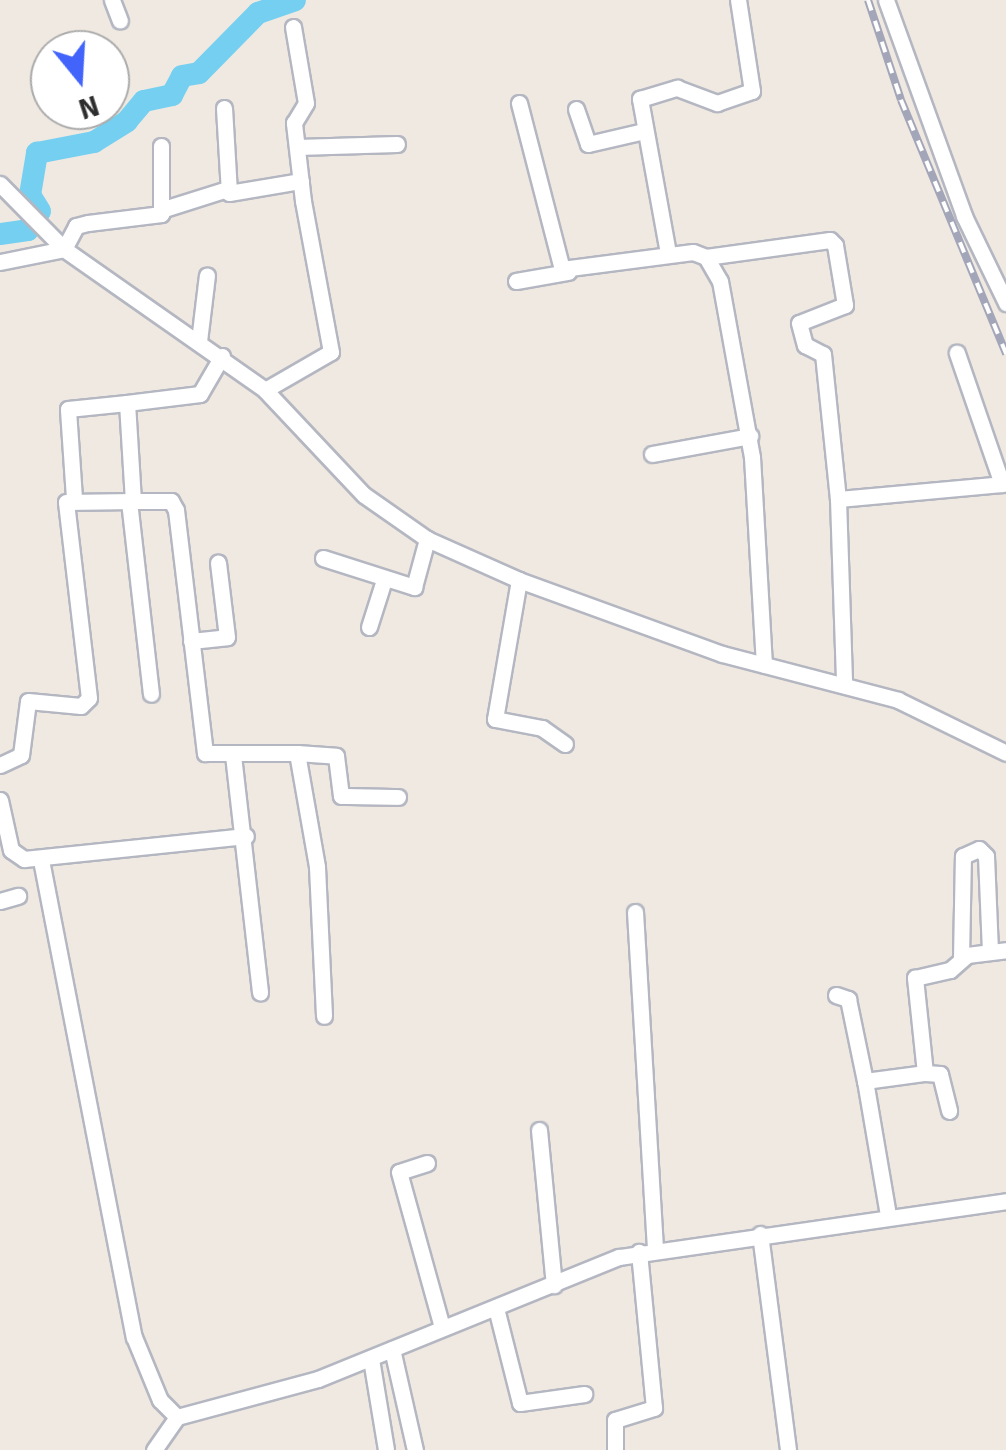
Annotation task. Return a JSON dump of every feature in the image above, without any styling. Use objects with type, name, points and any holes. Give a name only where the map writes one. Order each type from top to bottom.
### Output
[{"type":"street","points":[[112,0],[120,21]]},
{"type":"street","points":[[668,253],[640,99],[650,90],[686,89],[716,103],[752,91],[738,0]]},
{"type":"street","points":[[886,0],[964,216],[1006,303]]},
{"type":"street","points":[[264,390],[330,352],[296,146],[294,118],[306,103],[293,27]]},
{"type":"street","points":[[520,103],[558,262],[568,272]]},
{"type":"street","points":[[224,108],[227,189]]},
{"type":"street","points":[[576,109],[588,144],[644,132]]},
{"type":"street","points":[[296,146],[398,144]]},
{"type":"street","points":[[161,146],[164,209]]},
{"type":"street","points":[[0,262],[64,248],[76,226],[154,216],[164,209],[227,189],[236,194],[300,181]]},
{"type":"street","points":[[0,184],[64,248],[222,356],[264,390],[364,494],[427,539],[518,580],[764,665],[844,684],[938,717],[1006,753]]},
{"type":"street","points":[[516,281],[668,253],[706,257],[825,240],[836,245],[845,305],[799,323],[805,345],[823,354],[838,499],[844,684]]},
{"type":"street","points":[[706,257],[725,300],[750,436],[764,665]]},
{"type":"street","points":[[199,341],[207,274]]},
{"type":"street","points":[[838,499],[1002,484],[957,352]]},
{"type":"street","points":[[74,498],[68,409],[200,394],[222,356]]},
{"type":"street","points":[[127,404],[131,501],[151,694]]},
{"type":"street","points":[[652,454],[750,436]]},
{"type":"street","points":[[0,765],[21,755],[28,701],[81,706],[89,698],[64,507],[74,498],[131,501],[174,505],[203,750],[233,755],[336,756],[341,796],[398,798]]},
{"type":"street","points":[[323,558],[414,587],[427,539]]},
{"type":"street","points":[[191,641],[227,636],[218,563]]},
{"type":"street","points":[[369,627],[384,580]]},
{"type":"street","points":[[518,580],[495,719],[542,728],[564,744]]},
{"type":"street","points":[[298,753],[318,880],[324,1016]]},
{"type":"street","points":[[233,755],[246,836],[260,992]]},
{"type":"street","points":[[0,800],[14,855],[42,860],[246,836]]},
{"type":"street","points":[[925,1073],[915,978],[950,970],[961,958],[998,951],[986,856],[979,849],[963,856],[961,958]]},
{"type":"street","points":[[42,860],[134,1337],[160,1400],[177,1418]]},
{"type":"street","points":[[0,901],[18,896]]},
{"type":"street","points":[[615,1450],[614,1420],[654,1408],[635,912]]},
{"type":"street","points":[[836,995],[848,999],[888,1215]]},
{"type":"street","points":[[865,1081],[940,1074],[949,1112]]},
{"type":"street","points":[[539,1130],[554,1285]]},
{"type":"street","points":[[427,1163],[399,1172],[442,1327]]},
{"type":"street","points":[[154,1450],[177,1418],[371,1360],[442,1327],[647,1250],[1006,1201]]},
{"type":"street","points":[[760,1234],[788,1450]]},
{"type":"street","points":[[496,1308],[520,1403],[584,1394]]},
{"type":"street","points":[[392,1349],[415,1450]]},
{"type":"street","points":[[371,1360],[386,1450]]},
{"type":"waterway","points":[[0,234],[28,230],[40,211],[30,195],[37,153],[94,142],[127,121],[144,101],[172,95],[182,76],[199,73],[258,13],[295,0]]},
{"type":"railway","points":[[868,0],[901,100],[1006,354]]}]
